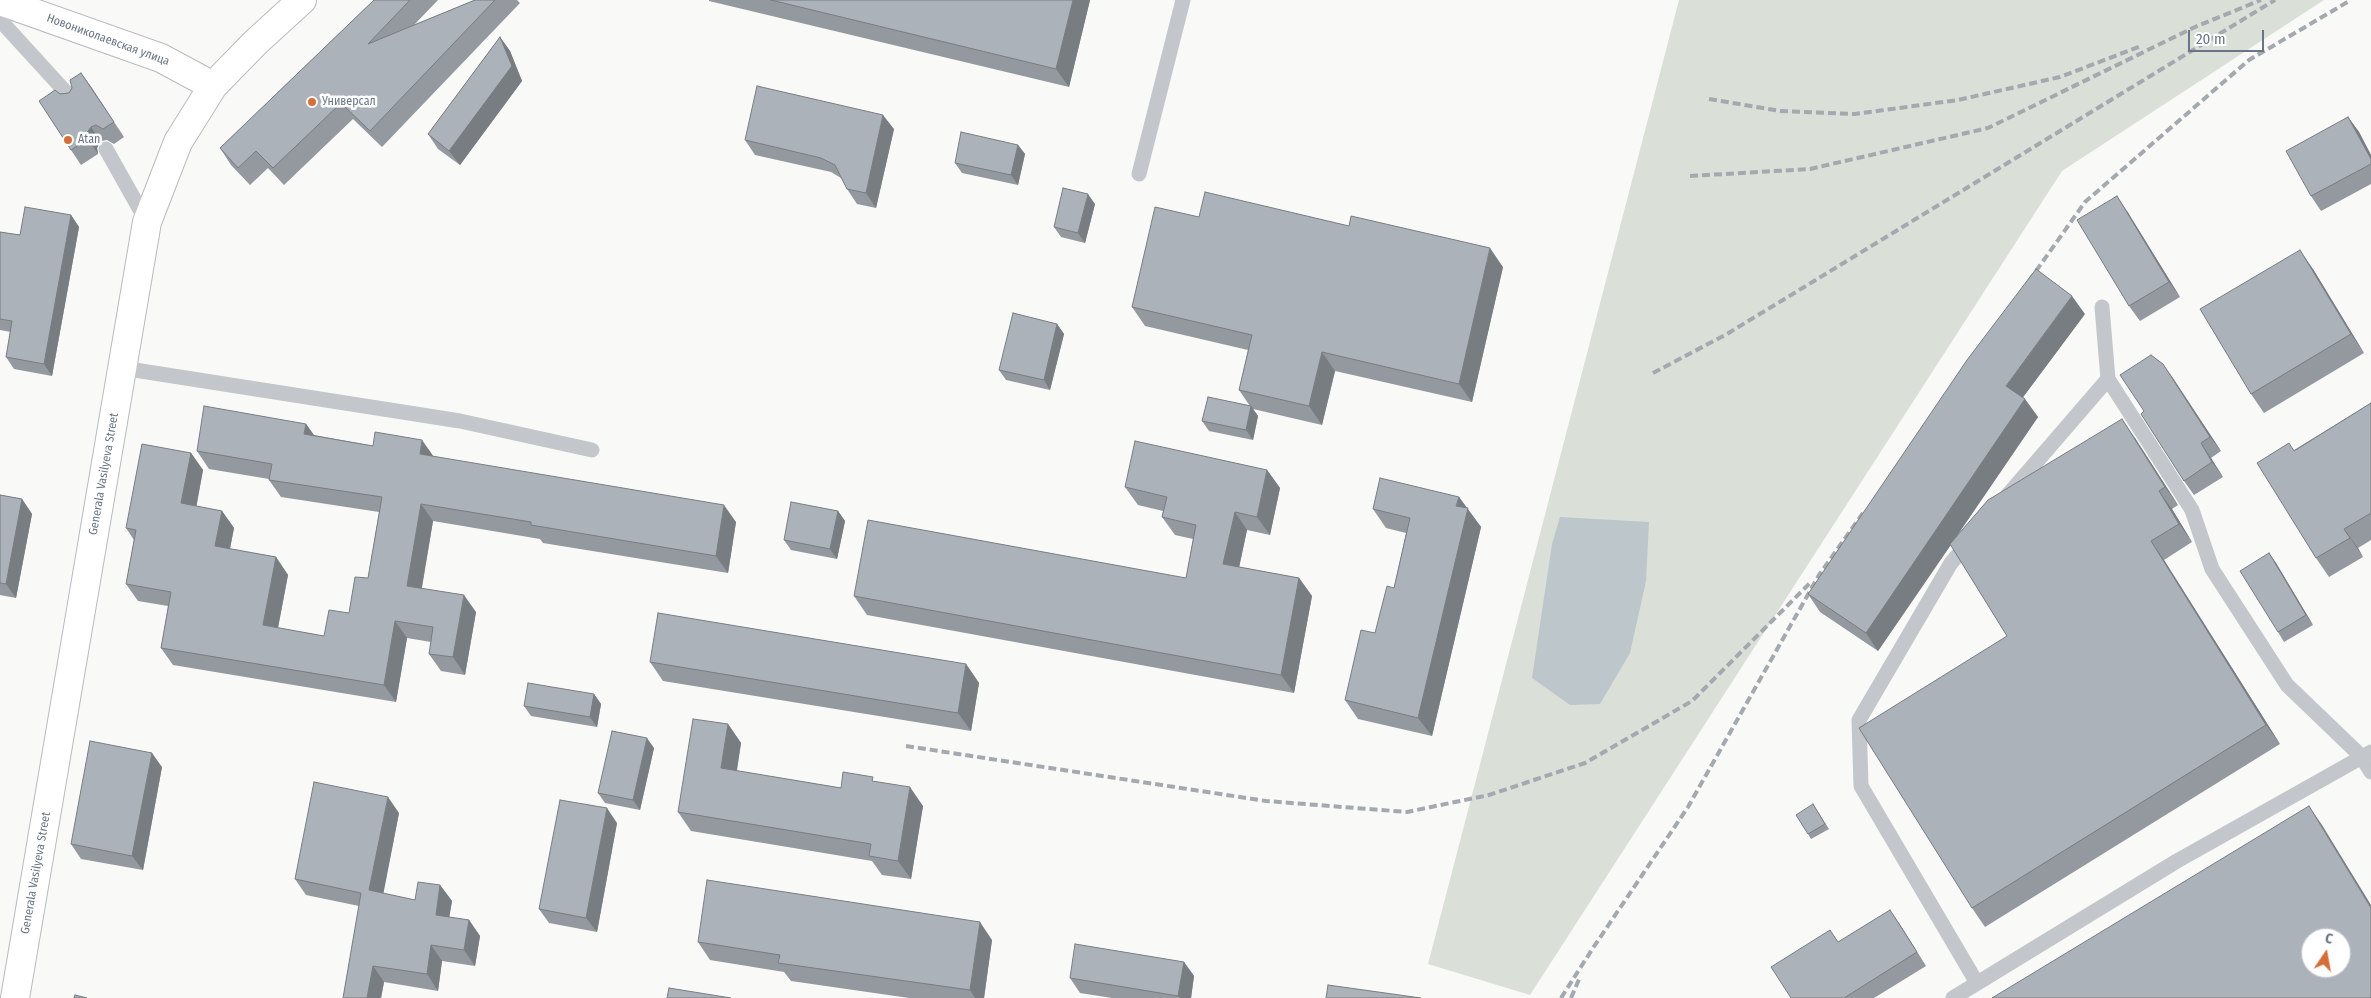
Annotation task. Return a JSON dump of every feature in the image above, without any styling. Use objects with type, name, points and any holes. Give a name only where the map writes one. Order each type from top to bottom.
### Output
[{"type":"main road","name":"Generala Vasilyeva Street","points":[[15,998],[147,222],[178,142],[213,86],[255,43],[302,0]]},
{"type":"main road","name":"Новониколаевская улица","points":[[0,1],[161,58],[213,86]]},
{"type":"lane","points":[[1139,174],[1182,0]]},
{"type":"lane","points":[[0,20],[73,100]]},
{"type":"lane","points":[[106,149],[147,222]]},
{"type":"lane","points":[[2102,307],[2108,379],[2192,510],[2212,569],[2287,685],[2366,754],[2371,772]]},
{"type":"lane","points":[[122,368],[460,421],[592,450]]},
{"type":"lane","points":[[1997,507],[2108,379]]},
{"type":"lane","points":[[1977,983],[1860,786],[1859,720],[1951,563],[1980,528]]},
{"type":"lane","points":[[1953,998],[2177,860],[2366,754]]},
{"type":"shaded area","points":[[1679,0],[2324,0],[2062,171],[1530,995],[1428,964]]},
{"type":"shaded area","points":[[1560,517],[1649,522],[1646,581],[1630,653],[1600,704],[1570,705],[1532,678],[1552,544]]},
{"type":"building","points":[[374,0],[410,0],[368,44],[475,0],[495,0],[370,131],[341,103],[273,168],[256,151],[238,168],[220,148]]},
{"type":"building","points":[[771,0],[1073,0],[1056,69]]},
{"type":"building","points":[[500,37],[512,66],[449,151],[428,134]]},
{"type":"building","points":[[81,73],[114,122],[103,129],[96,125],[91,127],[86,134],[88,139],[71,150],[39,101],[55,90],[60,94],[69,93],[72,88],[70,80]]},
{"type":"building","points":[[757,86],[883,115],[866,193],[847,189],[835,165],[821,158],[745,140]]},
{"type":"building","points":[[2348,117],[2371,159],[2371,164],[2311,196],[2286,151]]},
{"type":"building","points":[[961,132],[1018,145],[1011,175],[955,163]]},
{"type":"building","points":[[1063,188],[1088,194],[1078,233],[1054,227]]},
{"type":"building","points":[[1205,192],[1349,226],[1351,216],[1490,248],[1459,384],[1322,352],[1309,406],[1239,390],[1252,335],[1132,307],[1155,207],[1199,217]]},
{"type":"building","points":[[2117,196],[2169,282],[2129,306],[2077,220]]},
{"type":"building","points":[[25,207],[71,215],[44,364],[6,357],[12,321],[0,319],[0,232],[20,235]]},
{"type":"building","points":[[2300,250],[2351,334],[2251,394],[2200,309]]},
{"type":"building","points":[[2036,269],[2072,296],[2006,386],[2025,399],[1866,633],[1808,594],[1967,360]]},
{"type":"building","points":[[1013,313],[1057,324],[1044,380],[999,370]]},
{"type":"building","points":[[2151,355],[2163,364],[2210,437],[2201,443],[2212,462],[2184,481],[2141,414],[2144,411],[2120,375]]},
{"type":"building","points":[[1208,397],[1251,406],[1246,430],[1202,421]]},
{"type":"building","points":[[2371,403],[2371,513],[2344,529],[2350,538],[2316,558],[2257,463],[2289,443],[2294,451]]},
{"type":"building","points":[[204,406],[306,424],[304,434],[373,446],[375,432],[422,440],[420,454],[724,505],[716,556],[531,525],[531,522],[421,504],[407,586],[464,595],[453,657],[429,654],[433,627],[395,621],[384,685],[161,648],[171,592],[126,584],[136,530],[126,528],[142,444],[191,453],[181,503],[222,511],[215,546],[276,557],[263,625],[324,636],[329,610],[349,613],[355,577],[368,578],[382,497],[269,480],[272,464],[197,451]]},
{"type":"building","points":[[2122,419],[2165,487],[2159,491],[2179,524],[2151,541],[2266,725],[1972,908],[1859,728],[2007,636],[1950,544],[1988,500]]},
{"type":"building","points":[[1135,441],[1267,470],[1257,517],[1235,512],[1223,564],[1299,578],[1281,675],[854,596],[868,520],[1186,578],[1196,525],[1162,517],[1167,497],[1125,487]]},
{"type":"building","points":[[1380,478],[1459,497],[1456,506],[1468,508],[1418,718],[1345,700],[1361,630],[1375,633],[1387,586],[1394,588],[1410,518],[1373,509]]},
{"type":"building","points":[[0,495],[22,499],[6,584],[0,583]]},
{"type":"building","points":[[791,502],[838,511],[830,549],[784,540]]},
{"type":"building","points":[[2269,553],[2306,615],[2278,632],[2240,571]]},
{"type":"building","points":[[658,613],[966,664],[958,713],[650,662]]},
{"type":"building","points":[[528,683],[594,694],[590,717],[524,706]]},
{"type":"building","points":[[693,719],[728,724],[721,768],[841,788],[843,772],[873,777],[872,781],[910,787],[898,861],[869,856],[871,844],[678,812]]},
{"type":"building","points":[[612,731],[647,738],[633,800],[598,793]]},
{"type":"building","points":[[90,741],[152,753],[132,856],[71,844]]},
{"type":"building","points":[[314,782],[388,797],[369,890],[415,900],[418,882],[440,885],[436,915],[469,920],[464,950],[431,945],[427,974],[373,966],[367,998],[343,998],[361,893],[295,879]]},
{"type":"building","points":[[560,800],[607,808],[586,918],[539,909]]},
{"type":"building","points":[[1813,804],[1825,824],[1808,834],[1796,815]]},
{"type":"building","points":[[2309,806],[2371,908],[2371,998],[1992,998]]},
{"type":"building","points":[[707,880],[980,922],[970,990],[778,963],[780,955],[698,942]]},
{"type":"building","points":[[1890,910],[1917,952],[1844,998],[1791,998],[1771,967],[1830,930],[1838,942]]},
{"type":"building","points":[[1075,944],[1184,962],[1178,996],[1070,978]]},
{"type":"building","points":[[1328,985],[1421,998],[1326,998]]},
{"type":"building","points":[[669,988],[731,998],[667,998]]},
{"type":"building","points":[[75,995],[87,998],[74,998]]},
{"type":"railway","points":[[1690,176],[1810,169],[1988,128],[2195,27],[2261,0]]},
{"type":"railway","points":[[1653,373],[1727,334],[2275,0]]},
{"type":"railway","points":[[2029,281],[2085,202],[2249,60],[2351,0]]},
{"type":"railway","points":[[1709,99],[1780,111],[1855,114],[1958,100],[2060,77],[2141,46]]},
{"type":"railway","points":[[1561,998],[1688,807],[1819,575],[1863,513]]},
{"type":"railway","points":[[906,746],[1266,801],[1407,812],[1489,795],[1585,763],[1692,701],[1810,583]]},
{"type":"railway","points":[[1571,998],[1580,977]]},
{"type":"place","name":"Универсал","points":[[312,102]]},
{"type":"place","name":"Atan","points":[[68,140]]}]
